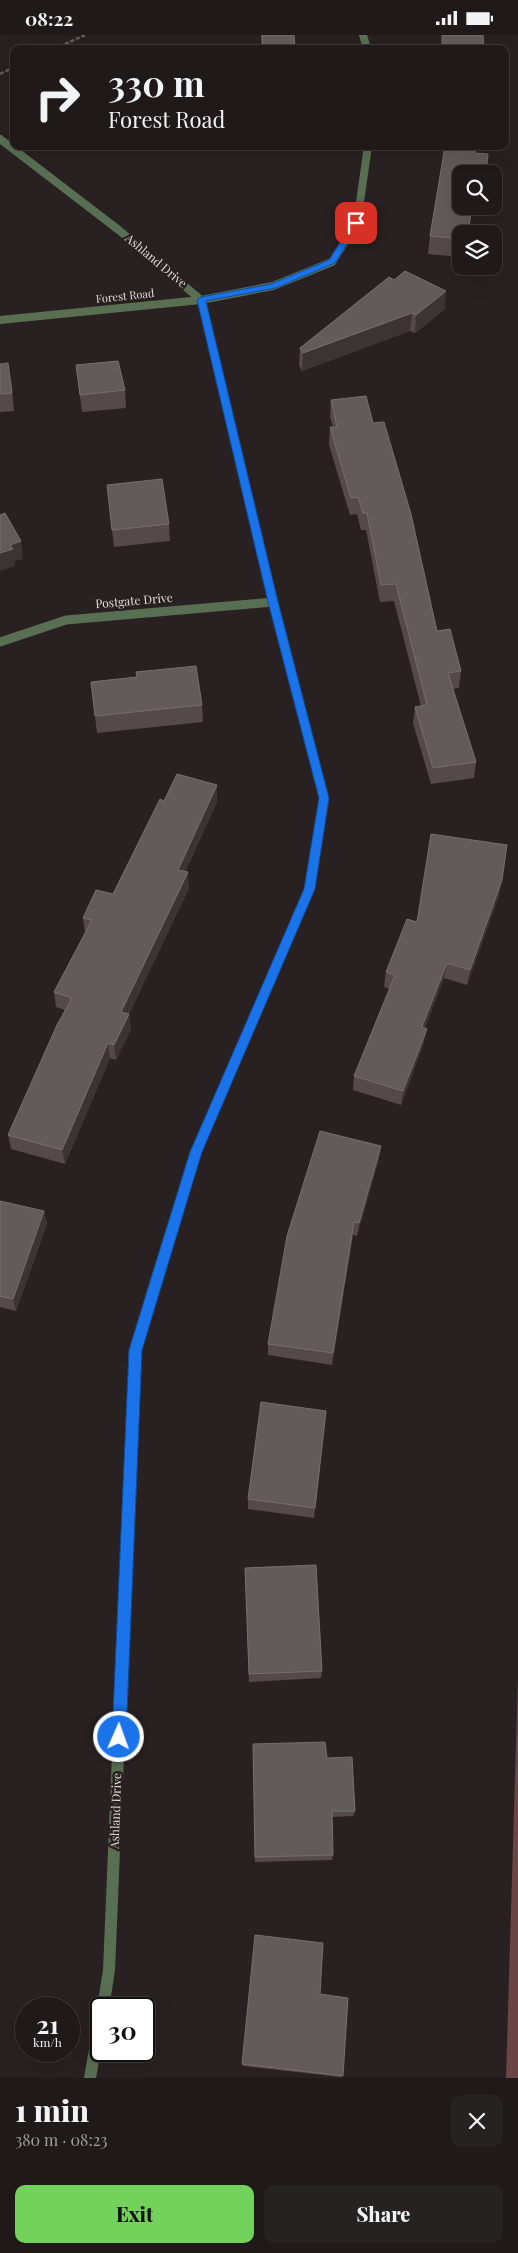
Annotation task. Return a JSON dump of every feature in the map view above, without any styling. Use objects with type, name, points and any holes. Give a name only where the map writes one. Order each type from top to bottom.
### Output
[{"type":"street","name":"Ashland Drive","points":[[0,139],[10,147]]},
{"type":"street","name":"Ashland Drive","points":[[14,150],[120,231],[201,300],[273,602],[324,798],[310,889],[196,1152],[135,1350],[109,1970],[104,1997]]},
{"type":"street","name":"Forest Road","points":[[0,320],[201,300],[273,286],[332,262],[356,223],[367,150]]},
{"type":"street","name":"Postgate Drive","points":[[0,642],[66,620],[273,602]]},
{"type":"street","points":[[90,2078],[93,2062]]},
{"type":"path","points":[[63,45],[85,35]]},
{"type":"shaded area","points":[[518,1677],[518,2078],[506,2078]]},
{"type":"building","points":[[262,35],[294,35],[295,45],[263,45]]},
{"type":"building","points":[[443,35],[483,35],[484,45],[443,45]]},
{"type":"building","points":[[444,150],[475,150],[475,153],[488,154],[487,165],[452,165],[452,215],[471,215],[469,225],[452,225],[452,238],[430,236]]},
{"type":"building","points":[[405,271],[446,291],[416,315],[412,313],[303,353],[300,348],[389,277],[394,280]]},
{"type":"building","points":[[118,361],[125,390],[80,395],[76,365]]},
{"type":"building","points":[[8,363],[12,393],[0,394],[0,364]]},
{"type":"building","points":[[366,396],[373,423],[384,422],[411,514],[437,631],[450,629],[461,671],[448,673],[476,762],[433,768],[415,707],[427,705],[396,584],[381,585],[367,513],[363,513],[358,497],[351,498],[330,427],[337,427],[331,400]]},
{"type":"building","points":[[162,479],[169,524],[112,530],[107,485]]},
{"type":"building","points":[[5,513],[21,541],[10,545],[13,549],[0,553],[0,515]]},
{"type":"building","points":[[196,666],[202,705],[95,716],[91,682],[137,677],[136,672]]},
{"type":"building","points":[[177,774],[217,785],[178,870],[188,872],[121,1012],[129,1014],[114,1045],[108,1043],[62,1150],[8,1135],[57,1025],[72,998],[54,992],[92,920],[83,918],[96,890],[113,894],[160,799],[164,801]]},
{"type":"building","points":[[431,834],[507,845],[502,880],[470,970],[447,963],[422,1027],[427,1029],[403,1091],[354,1076],[395,975],[386,972],[407,919],[417,922]]},
{"type":"building","points":[[320,1131],[381,1146],[359,1223],[354,1222],[333,1353],[268,1344],[287,1236]]},
{"type":"building","points":[[0,1201],[44,1211],[13,1299],[0,1296]]},
{"type":"building","points":[[261,1402],[326,1411],[315,1508],[248,1499]]},
{"type":"building","points":[[316,1565],[322,1671],[249,1674],[245,1568]]},
{"type":"building","points":[[325,1742],[327,1758],[352,1757],[355,1811],[332,1811],[333,1855],[255,1857],[253,1744]]},
{"type":"building","points":[[255,1935],[323,1943],[320,1994],[348,1998],[343,2076],[242,2064]]},
{"type":"route","points":[[119,1737],[135,1350],[196,1152],[310,889],[324,798],[273,602],[201,300],[273,286],[332,262],[356,223]]}]
